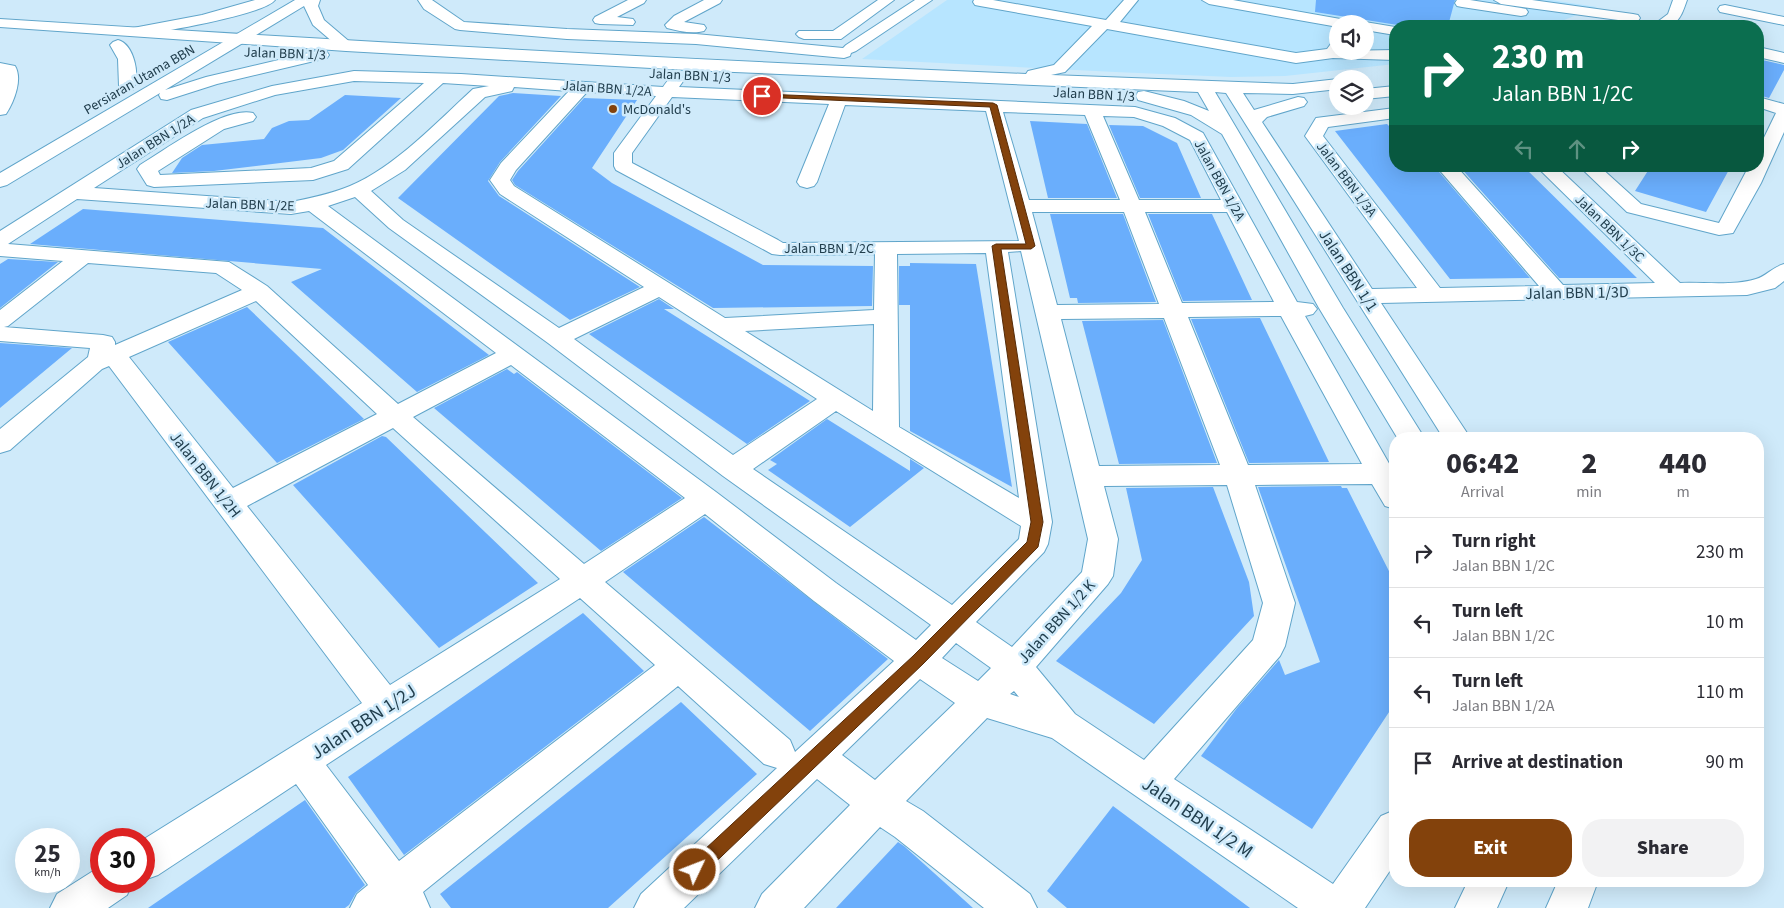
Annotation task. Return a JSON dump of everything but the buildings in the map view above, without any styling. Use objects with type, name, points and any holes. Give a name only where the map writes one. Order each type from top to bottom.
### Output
[{"type":"street","points":[[133,32],[192,23],[242,10],[268,0]]},
{"type":"street","name":"Persiaran Utama BBN","points":[[215,44],[278,0]]},
{"type":"street","name":"Persiaran Utama BBN","points":[[215,44],[238,40],[305,0]]},
{"type":"street","points":[[313,0],[310,6],[318,22],[346,46]]},
{"type":"street","points":[[425,0],[429,6],[460,26],[568,34],[696,39],[844,53]]},
{"type":"street","points":[[639,0],[600,20],[708,29],[836,36],[887,0]]},
{"type":"street","points":[[672,26],[679,18],[716,0]]},
{"type":"street","points":[[889,84],[828,77],[819,74],[819,70],[925,0]]},
{"type":"street","points":[[1131,0],[1078,71],[1082,75],[1146,90],[1207,114],[1232,135]]},
{"type":"street","points":[[1209,0],[1329,20]]},
{"type":"street","points":[[1501,0],[1637,14]]},
{"type":"street","points":[[1668,20],[1674,16],[1680,0]]},
{"type":"street","points":[[980,2],[1296,58],[1329,51]]},
{"type":"street","points":[[1462,3],[1552,19],[1582,7],[1637,14]]},
{"type":"street","points":[[1582,7],[1588,20]]},
{"type":"street","points":[[1724,10],[1784,21]]},
{"type":"street","points":[[1626,20],[1637,14]]},
{"type":"street","points":[[0,23],[133,32],[215,44]]},
{"type":"street","points":[[982,77],[1045,73],[1059,69],[1111,25]]},
{"type":"street","points":[[1374,28],[1389,30]]},
{"type":"street","points":[[696,39],[708,29]]},
{"type":"street","name":"Jalan BBN 1/3","points":[[0,38],[192,49],[215,44],[321,55],[683,69],[819,70],[982,77],[1235,95],[1298,102],[1329,99]]},
{"type":"street","name":"Jalan BBN 1/3","points":[[238,40],[889,84],[1146,90]]},
{"type":"street","points":[[1374,43],[1389,40]]},
{"type":"street","points":[[0,180],[105,118],[215,44]]},
{"type":"street","points":[[118,45],[125,52],[128,62],[127,86]]},
{"type":"street","points":[[1374,52],[1389,53]]},
{"type":"street","points":[[1764,53],[1784,58]]},
{"type":"street","points":[[105,118],[212,80],[321,55]]},
{"type":"street","points":[[0,68],[9,69],[9,89],[0,110]]},
{"type":"street","name":"Jalan BBN 1/2C","points":[[683,69],[623,153],[623,166],[770,246],[780,249],[1031,246]]},
{"type":"street","name":"Persiaran Utama BBN","points":[[110,96],[143,76]]},
{"type":"street","name":"Jalan BBN 1/2A","points":[[0,240],[197,114],[272,91],[354,76],[461,79],[667,92],[1135,112],[1169,122],[1197,137],[1289,309],[1389,487]]},
{"type":"street","points":[[424,91],[334,90],[218,126],[147,169],[154,181],[313,174],[341,165],[439,78]]},
{"type":"street","points":[[461,79],[479,93],[531,83]]},
{"type":"street","points":[[1374,80],[1389,79]]},
{"type":"street","name":"Jalan BBN 1/3","points":[[1235,95],[1329,85]]},
{"type":"street","points":[[582,87],[508,167],[500,180],[507,190],[661,286],[886,431],[1037,522]]},
{"type":"street","points":[[1764,88],[1784,93]]},
{"type":"street","points":[[1374,93],[1389,92]]},
{"type":"street","name":"Jalan BBN 1/2E","points":[[74,193],[291,208],[313,204],[358,190],[398,166],[479,93]]},
{"type":"street","name":"Jalan BBN 1/1","points":[[1209,94],[1332,308],[1408,432]]},
{"type":"street","name":"Jalan BBN 1/1","points":[[1235,95],[1453,432]]},
{"type":"street","points":[[807,182],[838,99]]},
{"type":"street","points":[[1252,120],[1262,113],[1298,102]]},
{"type":"street","points":[[1764,103],[1784,111],[1764,155]]},
{"type":"street","points":[[993,105],[1031,246]]},
{"type":"street","points":[[1092,110],[1238,475],[1279,603],[1268,646],[1147,783]]},
{"type":"street","name":"Jalan BBN 1/3A","points":[[1389,114],[1322,122],[1314,136],[1434,294]]},
{"type":"street","points":[[1449,172],[1557,292]]},
{"type":"street","name":"Jalan BBN 1/3C","points":[[1551,172],[1675,290]]},
{"type":"street","points":[[1595,172],[1634,208],[1726,229],[1756,172]]},
{"type":"street","points":[[358,190],[396,224],[556,338],[733,469],[1015,666],[1062,725]]},
{"type":"street","points":[[313,204],[706,499],[825,592],[918,660],[980,701],[1062,725]]},
{"type":"street","points":[[1019,206],[1235,206]]},
{"type":"street","points":[[655,908],[918,660],[1033,544],[1037,522],[996,246]]},
{"type":"street","name":"Jalan BBN 1/2 K","points":[[776,908],[876,804],[1015,666],[1097,576],[1102,539],[1031,246]]},
{"type":"street","points":[[886,248],[886,431]]},
{"type":"street","points":[[0,250],[221,268],[259,291],[394,415],[777,752]]},
{"type":"street","points":[[0,321],[84,256]]},
{"type":"street","name":"Jalan BBN 1/3D","points":[[1366,296],[1747,288],[1767,283],[1784,271]]},
{"type":"street","points":[[556,338],[661,286]]},
{"type":"street","points":[[0,444],[93,364],[259,291]]},
{"type":"street","points":[[1047,312],[1332,308]]},
{"type":"street","points":[[721,325],[886,316]]},
{"type":"street","points":[[0,334],[103,342],[106,359]]},
{"type":"street","points":[[229,503],[513,354]]},
{"type":"street","name":"Jalan BBN 1/2H","points":[[106,359],[117,359],[386,707]]},
{"type":"street","points":[[733,469],[835,399]]},
{"type":"street","points":[[1087,476],[1382,474]]},
{"type":"street","name":"Jalan BBN 1/2J","points":[[155,855],[582,581],[706,499]]},
{"type":"street","points":[[301,761],[392,902],[680,665]]},
{"type":"street","name":"Jalan BBN 1/2 M","points":[[1062,725],[1334,908]]},
{"type":"street","points":[[816,756],[876,804],[909,824],[1016,908]]},
{"type":"street","points":[[1340,908],[1389,838]]},
{"type":"street","points":[[1476,908],[1486,887]]},
{"type":"street","points":[[1567,908],[1576,887]]},
{"type":"street","points":[[71,908],[94,893]]},
{"type":"shaded area","points":[[947,0],[1551,0],[1597,7],[1564,20],[1389,20],[1389,65],[1285,76],[1231,77],[862,59]]},
{"type":"place","name":"McDonald's","points":[[613,109]]},
{"type":"route","points":[[695,870],[918,660],[1033,544],[1037,522],[996,246],[1031,246],[993,105],[762,96]]}]
